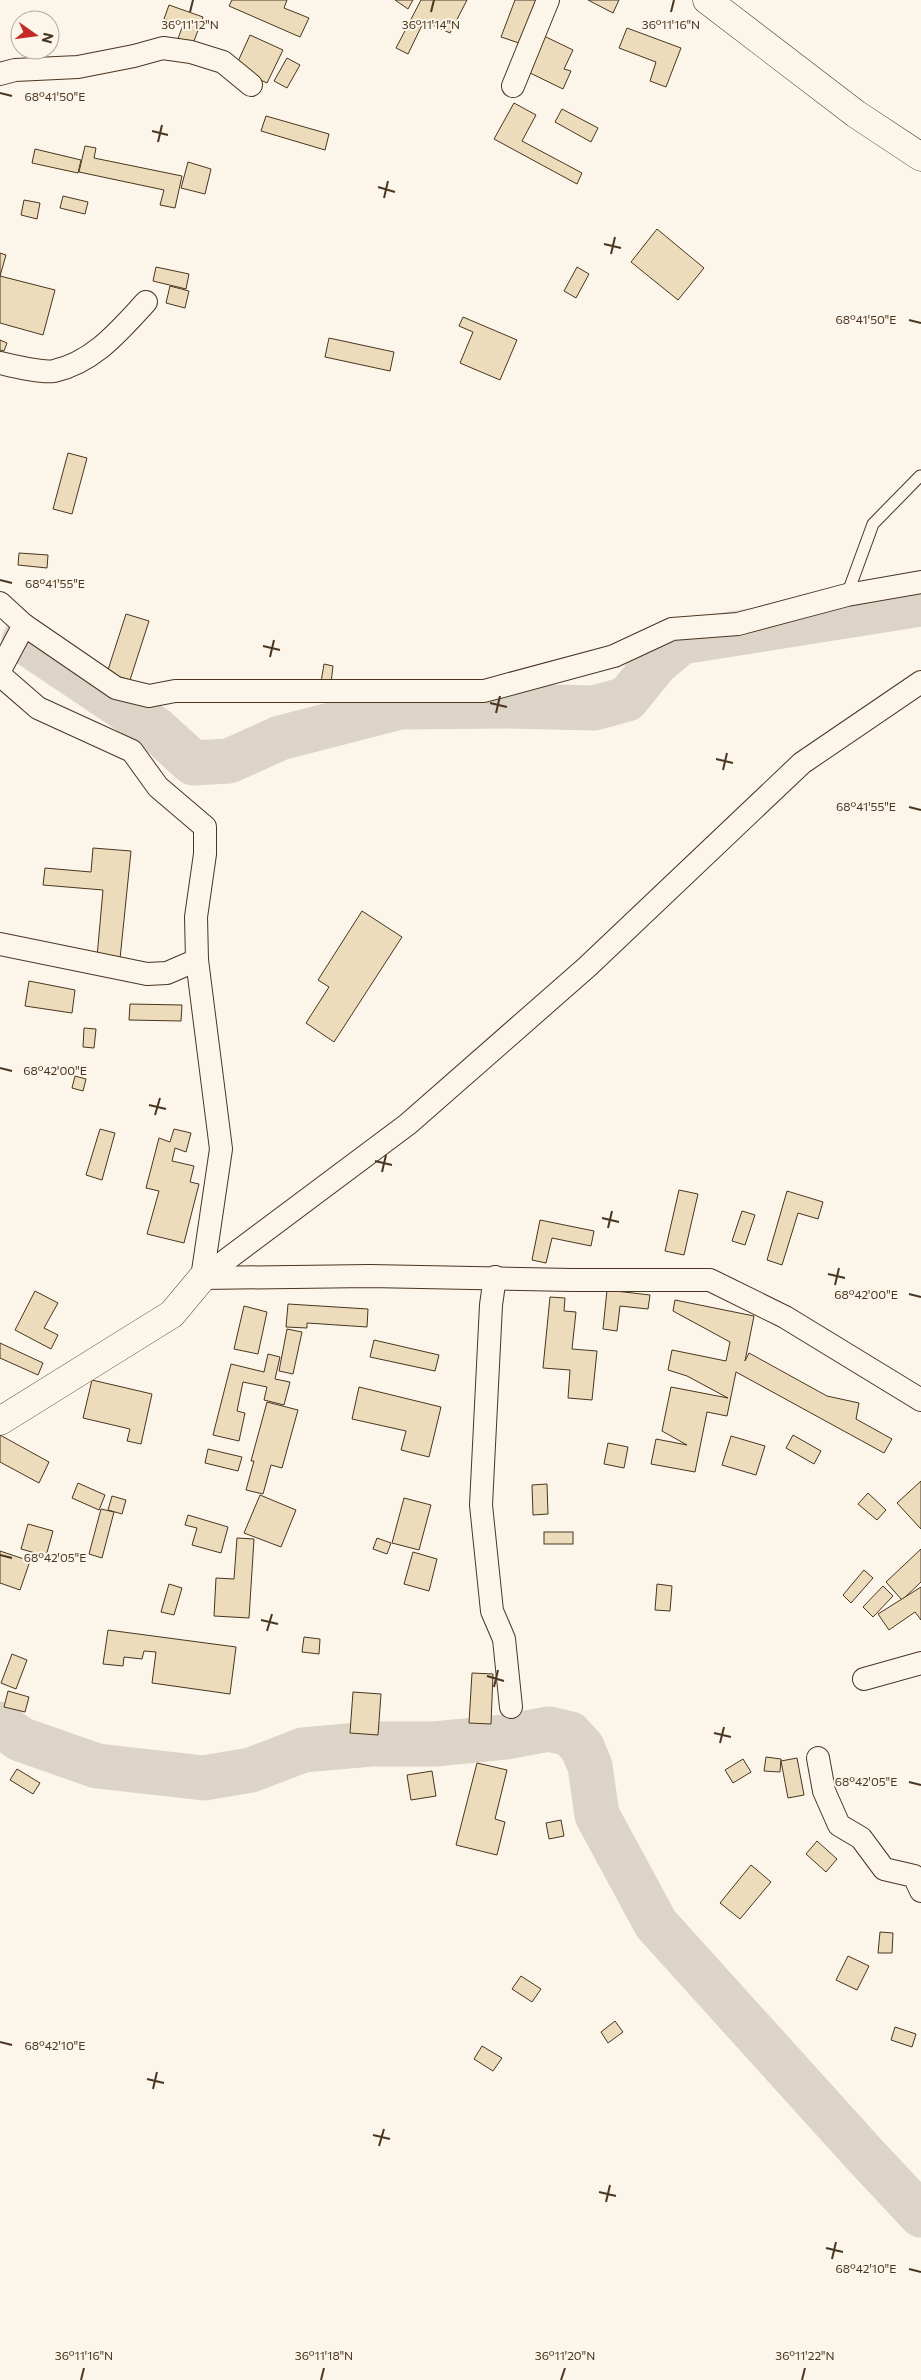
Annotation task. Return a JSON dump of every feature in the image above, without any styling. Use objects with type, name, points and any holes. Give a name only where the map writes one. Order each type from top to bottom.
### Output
[{"type":"street","points":[[513,86],[548,0]]},
{"type":"street","points":[[707,0],[856,114],[921,157]]},
{"type":"street","points":[[0,74],[15,70],[78,67],[163,48],[191,52],[223,62],[250,85]]},
{"type":"street","points":[[0,363],[52,371],[90,356],[113,338],[146,302]]},
{"type":"street","points":[[0,603],[24,625],[116,688],[149,696],[175,691],[484,691],[614,656],[672,629],[738,624],[847,595],[921,582]]},
{"type":"street","points":[[0,670],[24,625]]},
{"type":"street","points":[[0,675],[38,708],[132,751],[158,787],[205,826],[205,854],[196,917],[198,960],[221,1149],[202,1278]]},
{"type":"street","points":[[0,1421],[172,1314],[202,1278],[408,1124],[588,967],[802,763],[921,682]]},
{"type":"street","points":[[0,944],[146,974],[167,972],[198,960]]},
{"type":"street","points":[[202,1278],[496,1277],[572,1280],[710,1280],[785,1317],[921,1400]]},
{"type":"street","points":[[496,1277],[491,1304],[481,1505],[492,1611],[504,1639],[511,1706]]},
{"type":"street","points":[[864,1679],[921,1663]]},
{"type":"street","points":[[818,1758],[824,1791],[839,1825],[861,1838],[884,1869],[914,1876],[921,1891]]},
{"type":"lane","points":[[847,595],[873,524],[920,476]]},
{"type":"building","points":[[232,0],[287,0],[284,8],[309,18],[300,37],[229,6]]},
{"type":"building","points":[[395,0],[413,0],[408,9]]},
{"type":"building","points":[[421,0],[467,0],[450,33],[424,21],[408,54],[396,48]]},
{"type":"building","points":[[515,0],[538,0],[522,44],[501,37]]},
{"type":"building","points":[[588,0],[619,0],[613,13]]},
{"type":"building","points":[[169,5],[203,17],[191,49],[176,44],[183,25],[164,19]]},
{"type":"building","points":[[627,28],[681,48],[666,87],[650,81],[656,62],[619,48]]},
{"type":"building","points":[[250,35],[283,50],[267,83],[235,68]]},
{"type":"building","points":[[544,36],[573,50],[564,69],[571,71],[563,89],[528,72]]},
{"type":"building","points":[[287,58],[300,65],[287,88],[274,81]]},
{"type":"building","points":[[514,103],[536,115],[522,141],[582,173],[577,184],[494,139]]},
{"type":"building","points":[[562,109],[598,128],[591,142],[555,122]]},
{"type":"building","points":[[266,116],[329,134],[325,150],[261,131]]},
{"type":"building","points":[[85,146],[96,148],[94,158],[182,176],[175,208],[160,205],[164,190],[79,172]]},
{"type":"building","points":[[35,149],[81,160],[78,173],[32,163]]},
{"type":"building","points":[[188,162],[211,169],[205,194],[181,188]]},
{"type":"building","points":[[63,196],[88,202],[85,214],[60,208]]},
{"type":"building","points":[[24,200],[40,203],[37,219],[21,215]]},
{"type":"building","points":[[657,229],[704,268],[678,300],[631,262]]},
{"type":"building","points":[[0,253],[6,255],[0,276]]},
{"type":"building","points":[[156,267],[189,274],[186,289],[153,281]]},
{"type":"building","points":[[577,267],[589,274],[576,298],[564,291]]},
{"type":"building","points":[[0,276],[55,290],[43,335],[0,323]]},
{"type":"building","points":[[170,286],[189,291],[185,308],[166,303]]},
{"type":"building","points":[[463,317],[517,340],[500,380],[460,363],[473,332],[459,326]]},
{"type":"building","points":[[329,338],[394,352],[390,371],[325,357]]},
{"type":"building","points":[[0,340],[7,343],[4,351],[0,350]]},
{"type":"building","points":[[68,453],[87,458],[72,514],[53,509]]},
{"type":"building","points":[[19,553],[48,555],[47,568],[18,565]]},
{"type":"building","points":[[126,614],[149,621],[130,680],[107,673]]},
{"type":"building","points":[[324,664],[333,666],[331,683],[321,682]]},
{"type":"building","points":[[93,848],[131,851],[120,959],[97,957],[103,890],[43,885],[45,868],[91,872]]},
{"type":"building","points":[[362,911],[402,937],[334,1042],[306,1023],[329,987],[318,980]]},
{"type":"building","points":[[29,981],[75,990],[72,1013],[25,1006]]},
{"type":"building","points":[[130,1004],[182,1005],[181,1021],[129,1020]]},
{"type":"building","points":[[84,1028],[96,1029],[94,1048],[83,1047]]},
{"type":"building","points":[[75,1076],[86,1079],[83,1091],[72,1088]]},
{"type":"building","points":[[100,1129],[115,1133],[102,1180],[86,1175]]},
{"type":"building","points":[[174,1129],[191,1133],[186,1152],[175,1148],[172,1161],[194,1166],[190,1182],[199,1184],[184,1243],[147,1234],[159,1191],[146,1188],[159,1138],[170,1142]]},
{"type":"building","points":[[679,1190],[698,1194],[684,1255],[665,1251]]},
{"type":"building","points":[[787,1191],[823,1202],[818,1219],[798,1213],[782,1265],[767,1260]]},
{"type":"building","points":[[742,1211],[755,1215],[745,1245],[732,1241]]},
{"type":"building","points":[[540,1220],[594,1231],[591,1246],[552,1238],[546,1263],[532,1260]]},
{"type":"building","points":[[607,1290],[650,1295],[648,1309],[620,1306],[617,1331],[603,1329]]},
{"type":"building","points":[[35,1291],[58,1303],[44,1328],[58,1335],[51,1349],[15,1330]]},
{"type":"building","points":[[550,1297],[565,1298],[564,1311],[576,1312],[572,1349],[597,1351],[592,1400],[568,1398],[570,1370],[543,1368]]},
{"type":"building","points":[[675,1300],[754,1316],[745,1361],[749,1353],[827,1396],[859,1403],[856,1419],[892,1439],[884,1453],[736,1372],[727,1416],[707,1412],[695,1472],[651,1464],[656,1439],[687,1445],[662,1431],[671,1387],[728,1398],[687,1376],[668,1370],[672,1350],[726,1361],[730,1342],[673,1311]]},
{"type":"building","points":[[288,1304],[368,1309],[367,1327],[307,1323],[307,1328],[286,1327]]},
{"type":"building","points":[[244,1306],[267,1312],[258,1354],[234,1349]]},
{"type":"building","points":[[287,1329],[302,1332],[293,1374],[279,1371]]},
{"type":"building","points":[[374,1340],[439,1355],[435,1371],[370,1357]]},
{"type":"building","points":[[0,1343],[43,1363],[38,1375],[0,1358]]},
{"type":"building","points":[[268,1354],[280,1357],[275,1379],[290,1382],[284,1405],[264,1400],[267,1387],[243,1382],[237,1411],[245,1413],[239,1441],[213,1435],[231,1364],[264,1372]]},
{"type":"building","points":[[92,1380],[152,1394],[141,1444],[127,1441],[130,1429],[83,1418]]},
{"type":"building","points":[[359,1387],[441,1407],[429,1457],[401,1450],[406,1431],[352,1419]]},
{"type":"building","points":[[267,1402],[298,1410],[282,1468],[271,1465],[263,1494],[246,1490],[254,1461],[251,1461]]},
{"type":"building","points":[[0,1435],[49,1462],[39,1483],[0,1462]]},
{"type":"building","points":[[793,1435],[821,1451],[814,1464],[786,1448]]},
{"type":"building","points":[[731,1436],[765,1446],[756,1475],[722,1465]]},
{"type":"building","points":[[608,1443],[628,1447],[624,1468],[604,1464]]},
{"type":"building","points":[[208,1449],[242,1457],[238,1471],[205,1463]]},
{"type":"building","points":[[921,1481],[921,1529],[897,1503]]},
{"type":"building","points":[[78,1483],[105,1495],[99,1510],[72,1498]]},
{"type":"building","points":[[547,1484],[548,1514],[533,1515],[532,1485]]},
{"type":"building","points":[[868,1493],[886,1510],[877,1520],[858,1504]]},
{"type":"building","points":[[260,1495],[296,1510],[281,1547],[244,1533]]},
{"type":"building","points":[[112,1496],[126,1500],[122,1514],[108,1510]]},
{"type":"building","points":[[404,1498],[431,1505],[419,1550],[392,1543]]},
{"type":"building","points":[[101,1509],[114,1512],[102,1558],[89,1554]]},
{"type":"building","points":[[188,1515],[228,1527],[221,1553],[192,1545],[197,1528],[185,1525]]},
{"type":"building","points":[[28,1524],[53,1531],[46,1556],[21,1549]]},
{"type":"building","points":[[544,1532],[573,1532],[573,1544],[544,1544]]},
{"type":"building","points":[[237,1538],[254,1539],[249,1618],[214,1616],[216,1578],[234,1579]]},
{"type":"building","points":[[377,1538],[391,1543],[387,1554],[373,1549]]},
{"type":"building","points":[[921,1549],[921,1582],[902,1600],[886,1582]]},
{"type":"building","points":[[0,1551],[30,1561],[20,1590],[0,1583]]},
{"type":"building","points":[[413,1552],[437,1559],[429,1591],[404,1584]]},
{"type":"building","points":[[864,1570],[873,1578],[851,1603],[843,1595]]},
{"type":"building","points":[[169,1584],[182,1588],[174,1615],[161,1612]]},
{"type":"building","points":[[657,1584],[672,1586],[670,1611],[655,1610]]},
{"type":"building","points":[[883,1586],[893,1596],[873,1617],[863,1607]]},
{"type":"building","points":[[921,1587],[921,1620],[915,1612],[889,1630],[878,1614]]},
{"type":"building","points":[[108,1630],[236,1647],[230,1694],[152,1683],[156,1652],[144,1651],[142,1659],[124,1657],[123,1666],[103,1664]]},
{"type":"building","points":[[304,1637],[320,1639],[319,1654],[302,1652]]},
{"type":"building","points":[[12,1654],[27,1660],[16,1689],[1,1683]]},
{"type":"building","points":[[472,1673],[493,1674],[491,1724],[469,1723]]},
{"type":"building","points":[[8,1691],[29,1697],[25,1712],[4,1707]]},
{"type":"building","points":[[353,1692],[381,1694],[378,1735],[350,1733]]},
{"type":"building","points":[[766,1757],[781,1759],[780,1772],[764,1771]]},
{"type":"building","points":[[797,1758],[804,1795],[788,1798],[781,1761]]},
{"type":"building","points":[[743,1759],[751,1772],[733,1783],[725,1770]]},
{"type":"building","points":[[477,1763],[507,1770],[495,1819],[505,1822],[497,1855],[456,1845]]},
{"type":"building","points":[[17,1769],[40,1783],[33,1794],[10,1780]]},
{"type":"building","points":[[432,1771],[436,1796],[411,1800],[407,1775]]},
{"type":"building","points":[[561,1820],[564,1836],[549,1839],[546,1823]]},
{"type":"building","points":[[817,1841],[837,1859],[826,1872],[806,1854]]},
{"type":"building","points":[[751,1865],[771,1882],[740,1919],[720,1903]]},
{"type":"building","points":[[880,1932],[893,1933],[892,1953],[878,1953]]},
{"type":"building","points":[[848,1956],[869,1966],[857,1990],[836,1980]]},
{"type":"building","points":[[521,1976],[541,1989],[532,2002],[512,1989]]},
{"type":"building","points":[[615,2021],[623,2032],[608,2043],[601,2032]]},
{"type":"building","points":[[895,2027],[916,2034],[912,2047],[891,2040]]},
{"type":"building","points":[[482,2046],[502,2058],[493,2071],[474,2059]]},
{"type":"waterway","points":[[24,641],[157,730],[193,763],[229,761],[280,738],[400,707],[505,706],[594,708],[627,699],[656,663],[681,642],[921,604]]},
{"type":"waterway","points":[[0,1724],[20,1739],[97,1766],[204,1778],[251,1770],[303,1750],[371,1744],[435,1744],[505,1737],[549,1729],[570,1734],[582,1747],[590,1766],[597,1815],[656,1924],[921,2215]]}]
